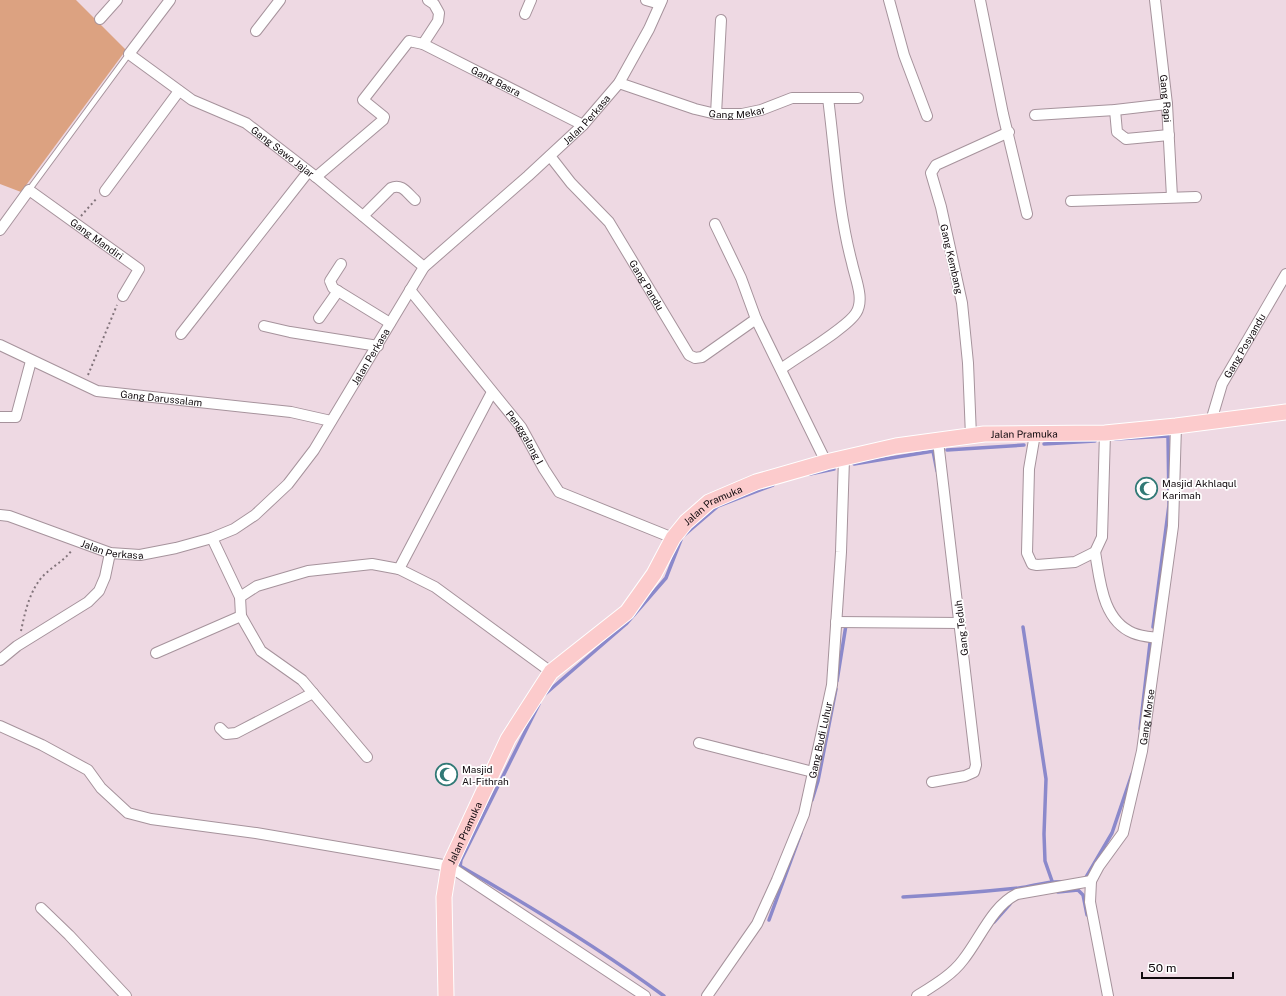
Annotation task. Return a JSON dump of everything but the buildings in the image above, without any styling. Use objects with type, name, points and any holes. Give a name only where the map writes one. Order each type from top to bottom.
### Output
[{"type":"main road","name":"Jalan Pramuka","points":[[446,996],[444,897],[449,866],[508,739],[551,672],[627,612],[654,574],[673,538],[686,522],[709,502],[756,482],[826,462],[896,446],[984,434],[1105,433],[1176,426],[1286,412]]},
{"type":"street","points":[[100,19],[117,0]]},
{"type":"street","points":[[129,54],[170,0]]},
{"type":"street","points":[[256,31],[280,0]]},
{"type":"street","points":[[423,44],[438,21],[440,13],[434,4],[428,0]]},
{"type":"street","points":[[524,14],[531,0]]},
{"type":"street","points":[[646,0],[661,2]]},
{"type":"street","points":[[889,0],[904,55],[927,116]]},
{"type":"street","points":[[980,0],[1003,114],[1009,132],[1027,214]]},
{"type":"street","name":"Gang Rapi","points":[[1155,0],[1170,135],[1172,197]]},
{"type":"street","name":"Jalan Perkasa","points":[[0,515],[8,516],[71,537],[110,553],[140,555],[176,548],[212,538],[234,528],[255,515],[288,484],[314,450],[378,346],[390,323],[424,267],[583,125],[619,83],[649,29],[661,2]]},
{"type":"street","points":[[716,114],[721,20]]},
{"type":"street","name":"Gang Basra","points":[[312,175],[383,120],[384,117],[381,113],[363,100],[408,41],[423,44],[583,125]]},
{"type":"street","name":"Gang Sawo Jajar","points":[[129,54],[192,100],[246,123],[363,216],[424,267]]},
{"type":"street","name":"Gang Mekar","points":[[619,83],[694,109],[716,114],[742,114],[761,110],[792,98],[858,98]]},
{"type":"street","points":[[105,191],[179,91]]},
{"type":"street","points":[[781,369],[846,324],[856,314],[860,305],[859,292],[847,246],[828,98]]},
{"type":"street","points":[[1035,115],[1115,110],[1167,104]]},
{"type":"street","points":[[1115,110],[1117,132],[1126,139],[1170,135]]},
{"type":"street","name":"Gang Kembang","points":[[971,436],[968,363],[962,303],[941,207],[931,173],[936,165],[1009,132]]},
{"type":"street","name":"Gang Pandu","points":[[550,156],[571,182],[609,222],[689,355],[695,358],[702,357],[756,319]]},
{"type":"street","points":[[181,334],[312,175]]},
{"type":"street","points":[[363,216],[391,188],[396,186],[402,187],[415,200]]},
{"type":"street","points":[[0,230],[29,190]]},
{"type":"street","name":"Gang Mandiri","points":[[29,190],[139,269],[123,296]]},
{"type":"street","points":[[1071,201],[1196,197]]},
{"type":"street","points":[[715,224],[742,278],[756,319],[826,462]]},
{"type":"street","points":[[341,264],[330,281],[330,285],[390,323]]},
{"type":"street","name":"Gang Posyandu","points":[[1212,421],[1222,384],[1286,274]]},
{"type":"street","name":"Penggalang I","points":[[410,290],[521,427],[544,469],[559,492],[673,538]]},
{"type":"street","points":[[319,318],[338,291]]},
{"type":"street","points":[[264,326],[290,332],[378,346]]},
{"type":"street","name":"Gang Darussalam","points":[[0,345],[97,391],[291,412],[331,421]]},
{"type":"street","points":[[0,417],[16,417],[31,361]]},
{"type":"street","points":[[399,569],[492,392]]},
{"type":"street","name":"Gang Morse","points":[[1108,996],[1090,902],[1091,881],[1099,866],[1123,833],[1142,751],[1173,526],[1176,426]]},
{"type":"street","points":[[1105,433],[1102,537],[1095,552],[1104,602],[1119,622],[1132,633],[1157,638]]},
{"type":"street","points":[[1036,434],[1029,469],[1026,553],[1028,560],[1032,564],[1037,565],[1076,562],[1095,552]]},
{"type":"street","name":"Gang Teduh","points":[[932,782],[965,776],[974,772],[976,765],[938,441]]},
{"type":"street","name":"Gang Budi Luhur","points":[[707,996],[757,924],[804,814],[832,685],[841,552],[844,459]]},
{"type":"street","points":[[212,538],[240,597],[241,616],[261,651],[302,680],[367,757]]},
{"type":"street","points":[[0,660],[17,646],[88,602],[99,591],[110,553]]},
{"type":"street","points":[[240,597],[257,586],[308,570],[372,564],[399,569],[435,587],[551,672]]},
{"type":"street","points":[[156,653],[241,616]]},
{"type":"street","points":[[836,622],[960,623]]},
{"type":"street","points":[[220,728],[226,734],[236,733],[313,693]]},
{"type":"street","points":[[0,726],[42,745],[88,770],[101,788],[128,813],[151,819],[256,834],[449,866],[645,996]]},
{"type":"street","points":[[699,742],[813,772]]},
{"type":"street","points":[[917,996],[936,984],[962,961],[997,911],[1009,898],[1017,894],[1091,881]]},
{"type":"street","points":[[41,908],[69,935],[126,996]]},
{"type":"lane","points":[[29,190],[129,54]]},
{"type":"path","points":[[76,224],[87,208],[105,191]]},
{"type":"path","points":[[84,385],[115,308],[123,296]]},
{"type":"path","points":[[17,646],[25,610],[37,584],[45,574],[66,558],[73,549],[71,537]]},
{"type":"shaded area","points":[[0,0],[76,0],[126,50],[21,192],[0,184]]},
{"type":"waterway","points":[[1115,439],[1168,436],[1169,505],[1153,627]]},
{"type":"waterway","points":[[1044,444],[1095,441]]},
{"type":"waterway","points":[[947,450],[1024,445]]},
{"type":"waterway","points":[[933,451],[937,471]]},
{"type":"waterway","points":[[854,464],[934,451]]},
{"type":"waterway","points":[[810,474],[834,469]]},
{"type":"waterway","points":[[544,695],[626,624],[666,578],[682,537],[718,506],[773,485]]},
{"type":"waterway","points":[[837,681],[846,625]]},
{"type":"waterway","points":[[1023,627],[1046,779],[1044,834],[1045,861],[1052,881]]},
{"type":"waterway","points":[[1140,729],[1150,643]]},
{"type":"waterway","points":[[812,800],[818,781],[836,689]]},
{"type":"waterway","points":[[460,867],[461,860],[539,704]]},
{"type":"waterway","points":[[1085,879],[1112,833],[1132,774]]},
{"type":"waterway","points":[[769,920],[801,833]]},
{"type":"waterway","points":[[460,866],[564,928],[615,961],[664,996]]},
{"type":"waterway","points":[[903,897],[990,891],[1053,882],[1065,882]]},
{"type":"waterway","points":[[1058,892],[1078,890],[1083,895],[1087,915]]},
{"type":"waterway","points":[[994,922],[1010,904]]},
{"type":"place","name":"Masjid Akhlaqul Karimah","points":[[1146,489]]},
{"type":"place","name":"Masjid Al-Fithrah","points":[[447,775]]}]
